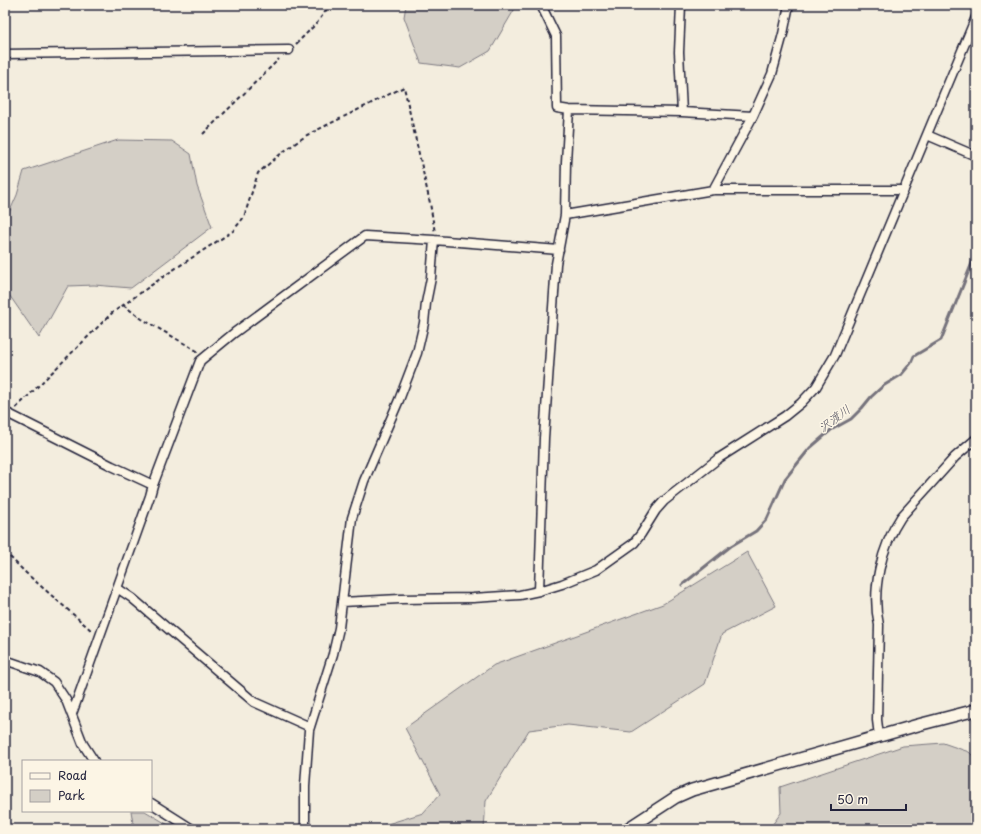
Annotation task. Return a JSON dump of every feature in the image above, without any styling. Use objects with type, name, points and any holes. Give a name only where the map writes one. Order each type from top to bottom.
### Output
[{"type":"street","points":[[540,5],[556,36],[557,108],[569,110],[682,112],[753,116]]},
{"type":"street","points":[[681,5],[680,52],[682,112]]},
{"type":"street","points":[[714,190],[753,116],[772,74],[789,5]]},
{"type":"street","points":[[342,602],[520,595],[562,584],[596,570],[634,543],[656,510],[664,501],[719,458],[785,416],[801,403],[816,387],[835,355],[976,17]]},
{"type":"street","points":[[5,54],[289,50]]},
{"type":"street","points":[[539,591],[544,438],[552,317],[559,250],[565,215],[569,110]]},
{"type":"street","points":[[927,135],[976,156]]},
{"type":"street","points":[[565,215],[714,190],[904,190]]},
{"type":"street","points":[[72,714],[153,485],[200,361],[205,356],[365,236],[559,250]]},
{"type":"street","points":[[305,829],[305,786],[310,727],[333,654],[339,628],[352,518],[364,481],[399,400],[417,353],[424,323],[431,278],[434,240]]},
{"type":"street","points":[[8,413],[112,466],[153,485]]},
{"type":"street","points":[[879,736],[879,625],[877,615],[877,590],[880,566],[886,546],[901,517],[955,457],[976,439]]},
{"type":"street","points":[[117,588],[132,598],[254,702],[310,727]]},
{"type":"street","points":[[5,660],[40,672],[54,682],[66,700],[83,744],[93,760]]},
{"type":"street","points":[[627,829],[676,797],[692,790],[879,736],[976,710]]},
{"type":"street","points":[[152,804],[192,829]]},
{"type":"path","points":[[203,134],[317,23],[330,5]]},
{"type":"path","points":[[8,413],[112,313],[170,272],[233,231],[244,217],[258,172],[307,135],[404,87],[435,230],[434,240]]},
{"type":"path","points":[[123,305],[142,319],[205,356]]},
{"type":"path","points":[[5,552],[26,573],[99,637]]},
{"type":"green space","points":[[406,5],[517,5],[490,51],[460,68],[421,63],[404,17]]},
{"type":"green space","points":[[118,140],[172,141],[191,154],[197,186],[212,227],[131,288],[94,285],[68,286],[39,338],[5,289],[5,222],[17,195],[24,171]]},
{"type":"green space","points":[[747,552],[776,606],[722,634],[705,684],[631,732],[568,725],[529,730],[486,801],[484,829],[371,829],[423,813],[440,794],[405,728],[494,665],[663,604]]},
{"type":"green space","points":[[943,743],[969,752],[976,759],[976,829],[769,829],[781,813],[780,787],[903,746]]},
{"type":"green space","points":[[131,812],[147,812],[175,829],[134,829]]},
{"type":"waterway","name":"沢渡川","points":[[682,585],[731,546],[756,531],[767,519],[785,479],[810,448],[831,430],[851,419],[883,386],[901,375],[911,363],[914,356],[941,340],[976,253]]}]
